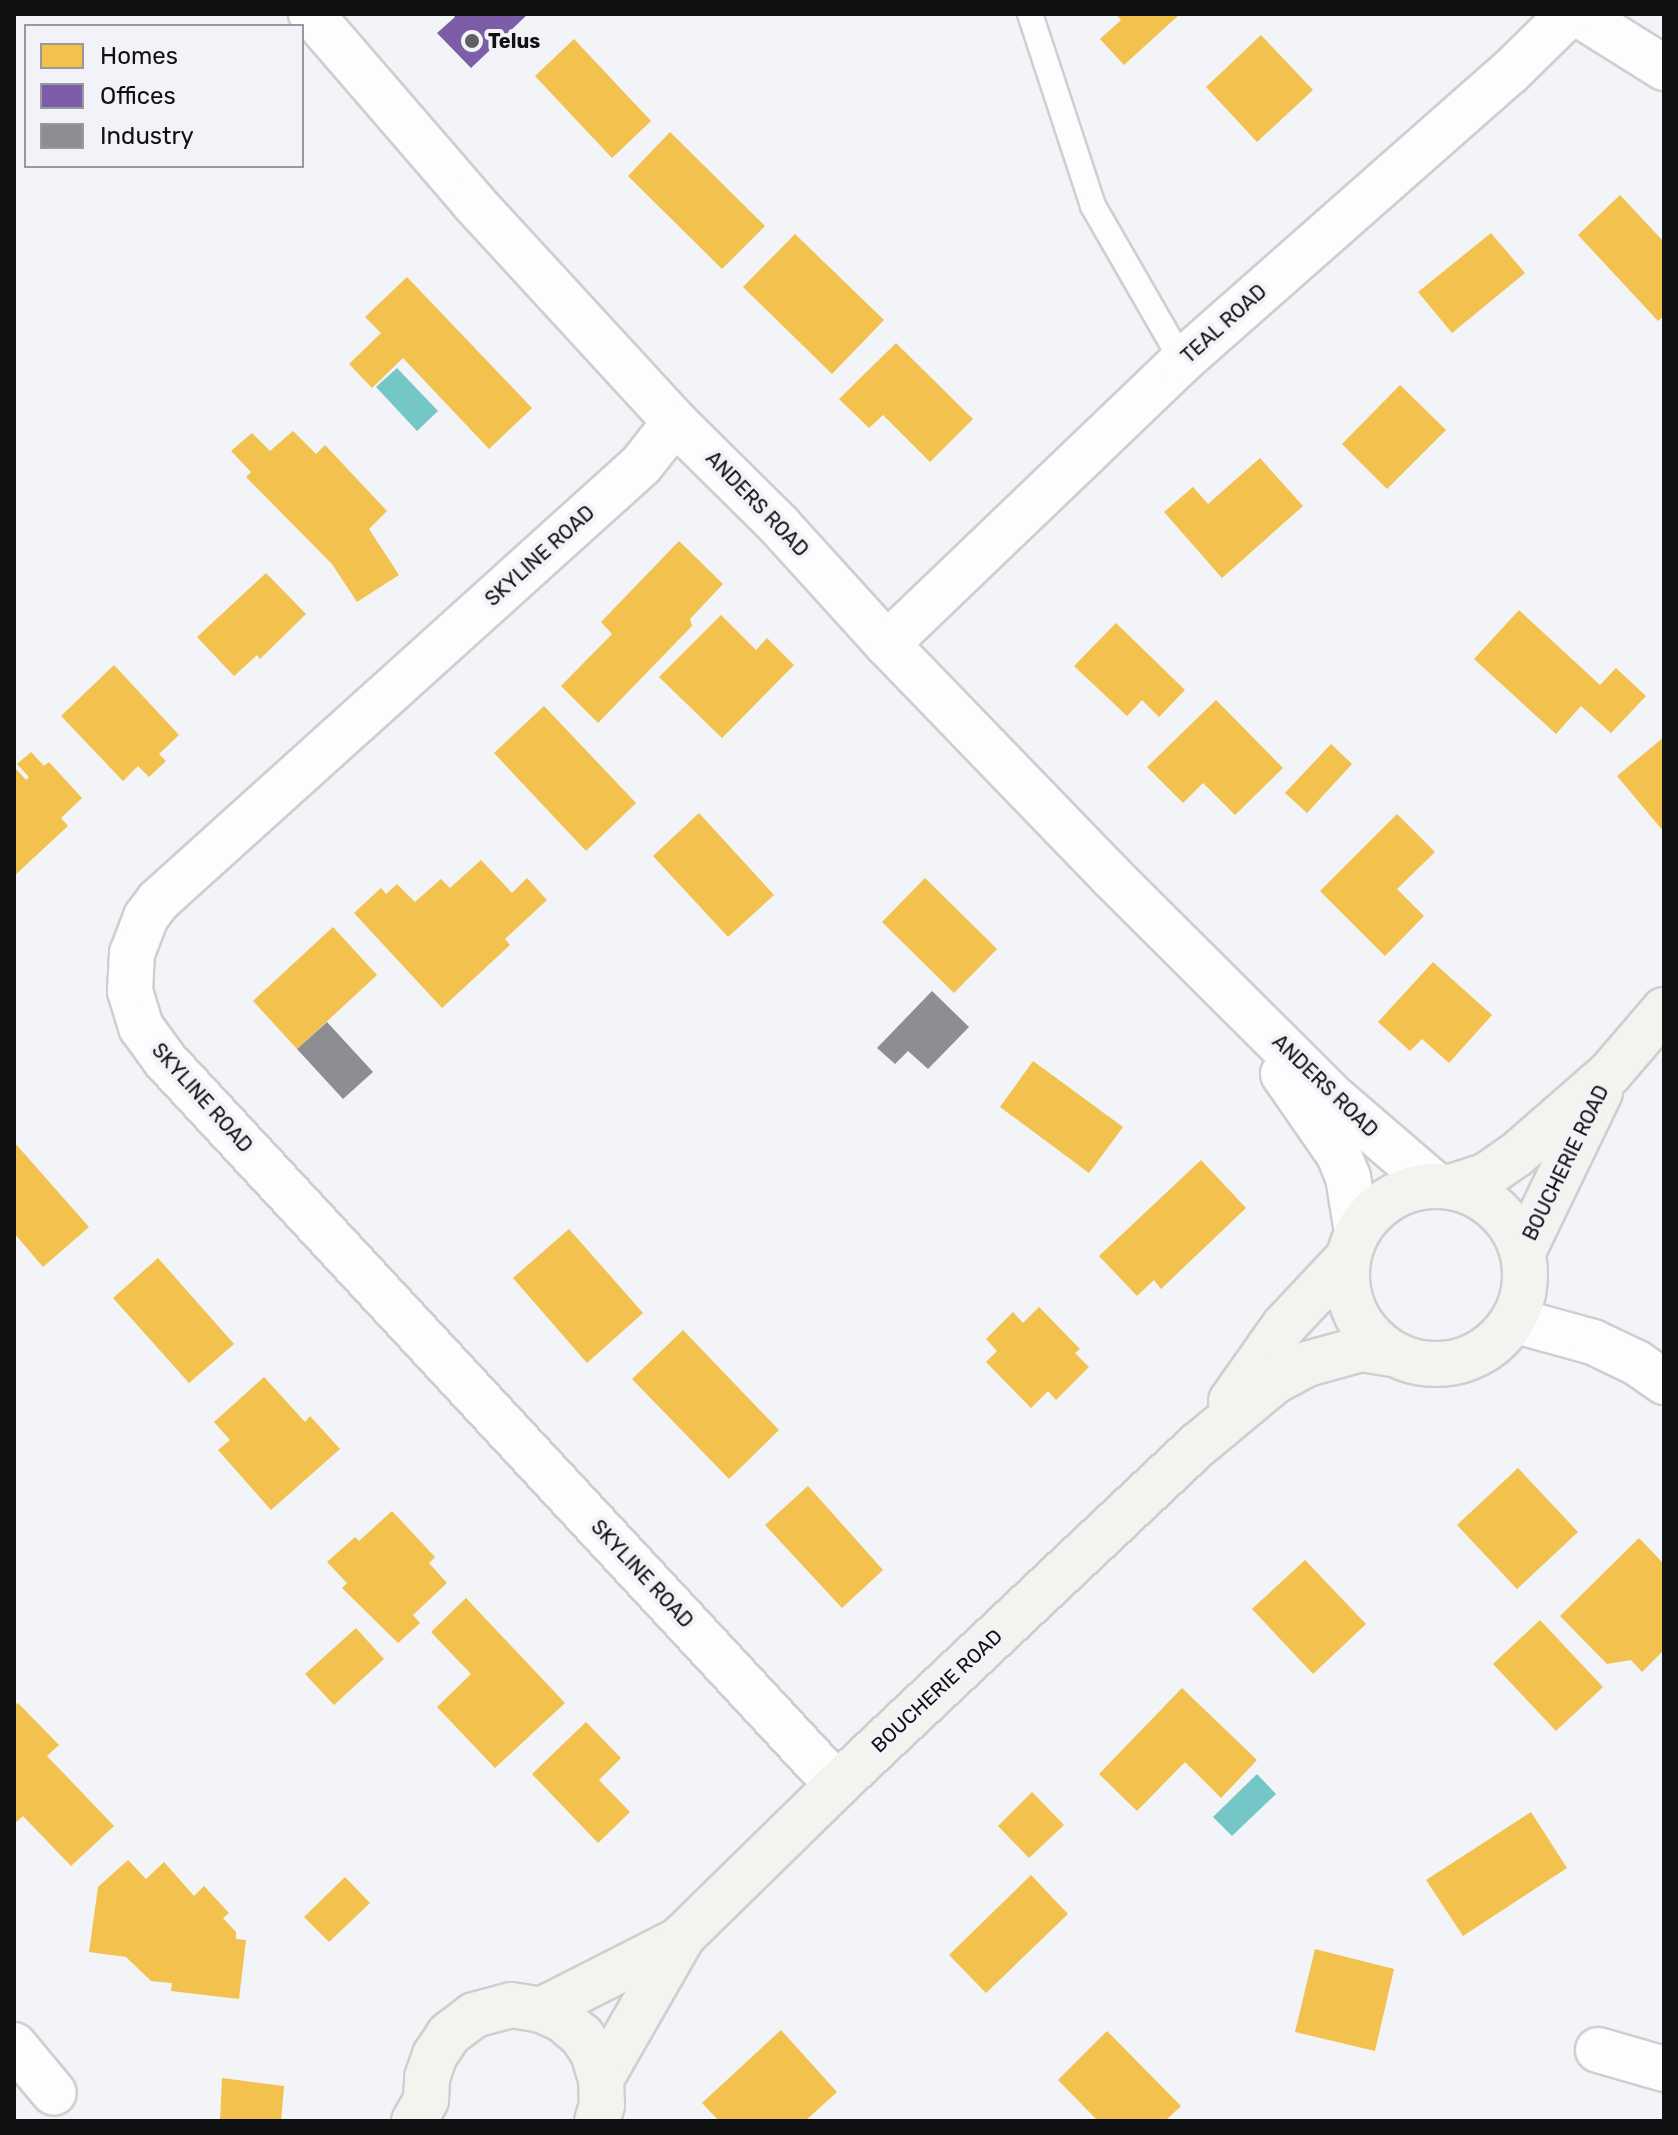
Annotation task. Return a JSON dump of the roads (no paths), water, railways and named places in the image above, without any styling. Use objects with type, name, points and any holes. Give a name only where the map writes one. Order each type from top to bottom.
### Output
[{"type":"main road","name":"BOUCHERIE ROAD","points":[[1444,1186],[1487,1175],[1610,1073],[1664,1010]]},
{"type":"main road","name":"BOUCHERIE ROAD","points":[[1523,1252],[1610,1073]]},
{"type":"main road","points":[[1444,1186],[1488,1203],[1515,1233],[1523,1252],[1524,1287],[1513,1320],[1500,1338],[1481,1352],[1460,1361],[1415,1362],[1393,1354],[1371,1337],[1354,1313],[1346,1287],[1352,1245],[1370,1213],[1390,1197],[1412,1188],[1444,1186]]},
{"type":"main road","name":"BOUCHERIE ROAD","points":[[1198,1445],[1284,1326],[1352,1245]]},
{"type":"main road","name":"BOUCHERIE ROAD","points":[[541,2010],[679,1940],[837,1785],[1198,1445],[1275,1381],[1307,1364],[1361,1349],[1393,1354]]},
{"type":"main road","name":"BOUCHERIE ROAD","points":[[599,2100],[679,1940]]},
{"type":"main road","name":"BOUCHERIE ROAD","points":[[424,2114],[427,2078],[435,2055],[462,2023],[491,2008],[511,2005],[541,2010],[563,2020],[582,2036],[593,2053],[599,2100]]},
{"type":"street","name":"ANDERS ROAD","points":[[311,14],[473,202],[675,422],[779,525],[887,644],[1128,893],[1219,980],[1335,1099],[1444,1186]]},
{"type":"street","name":"TEAL ROAD","points":[[887,644],[1182,361],[1509,73],[1569,14]]},
{"type":"street","points":[[1578,14],[1664,68]]},
{"type":"street","name":"SKYLINE ROAD","points":[[675,422],[641,465],[158,901],[138,934],[129,972],[130,991],[141,1027],[164,1059],[837,1785]]},
{"type":"street","name":"ANDERS ROAD","points":[[1219,980],[1339,1155],[1348,1177],[1352,1245]]},
{"type":"street","points":[[1513,1320],[1593,1342],[1637,1363],[1664,1382]]},
{"type":"street","points":[[14,2045],[54,2093]]},
{"type":"street","points":[[1598,2050],[1664,2069]]},
{"type":"lane","points":[[1030,14],[1093,206],[1182,361]]},
{"type":"water","points":[[397,368],[438,411],[417,431],[376,387]]},
{"type":"water","points":[[1257,1774],[1276,1794],[1232,1836],[1213,1817]]},
{"type":"place","name":"Telus","points":[[472,41]]}]
